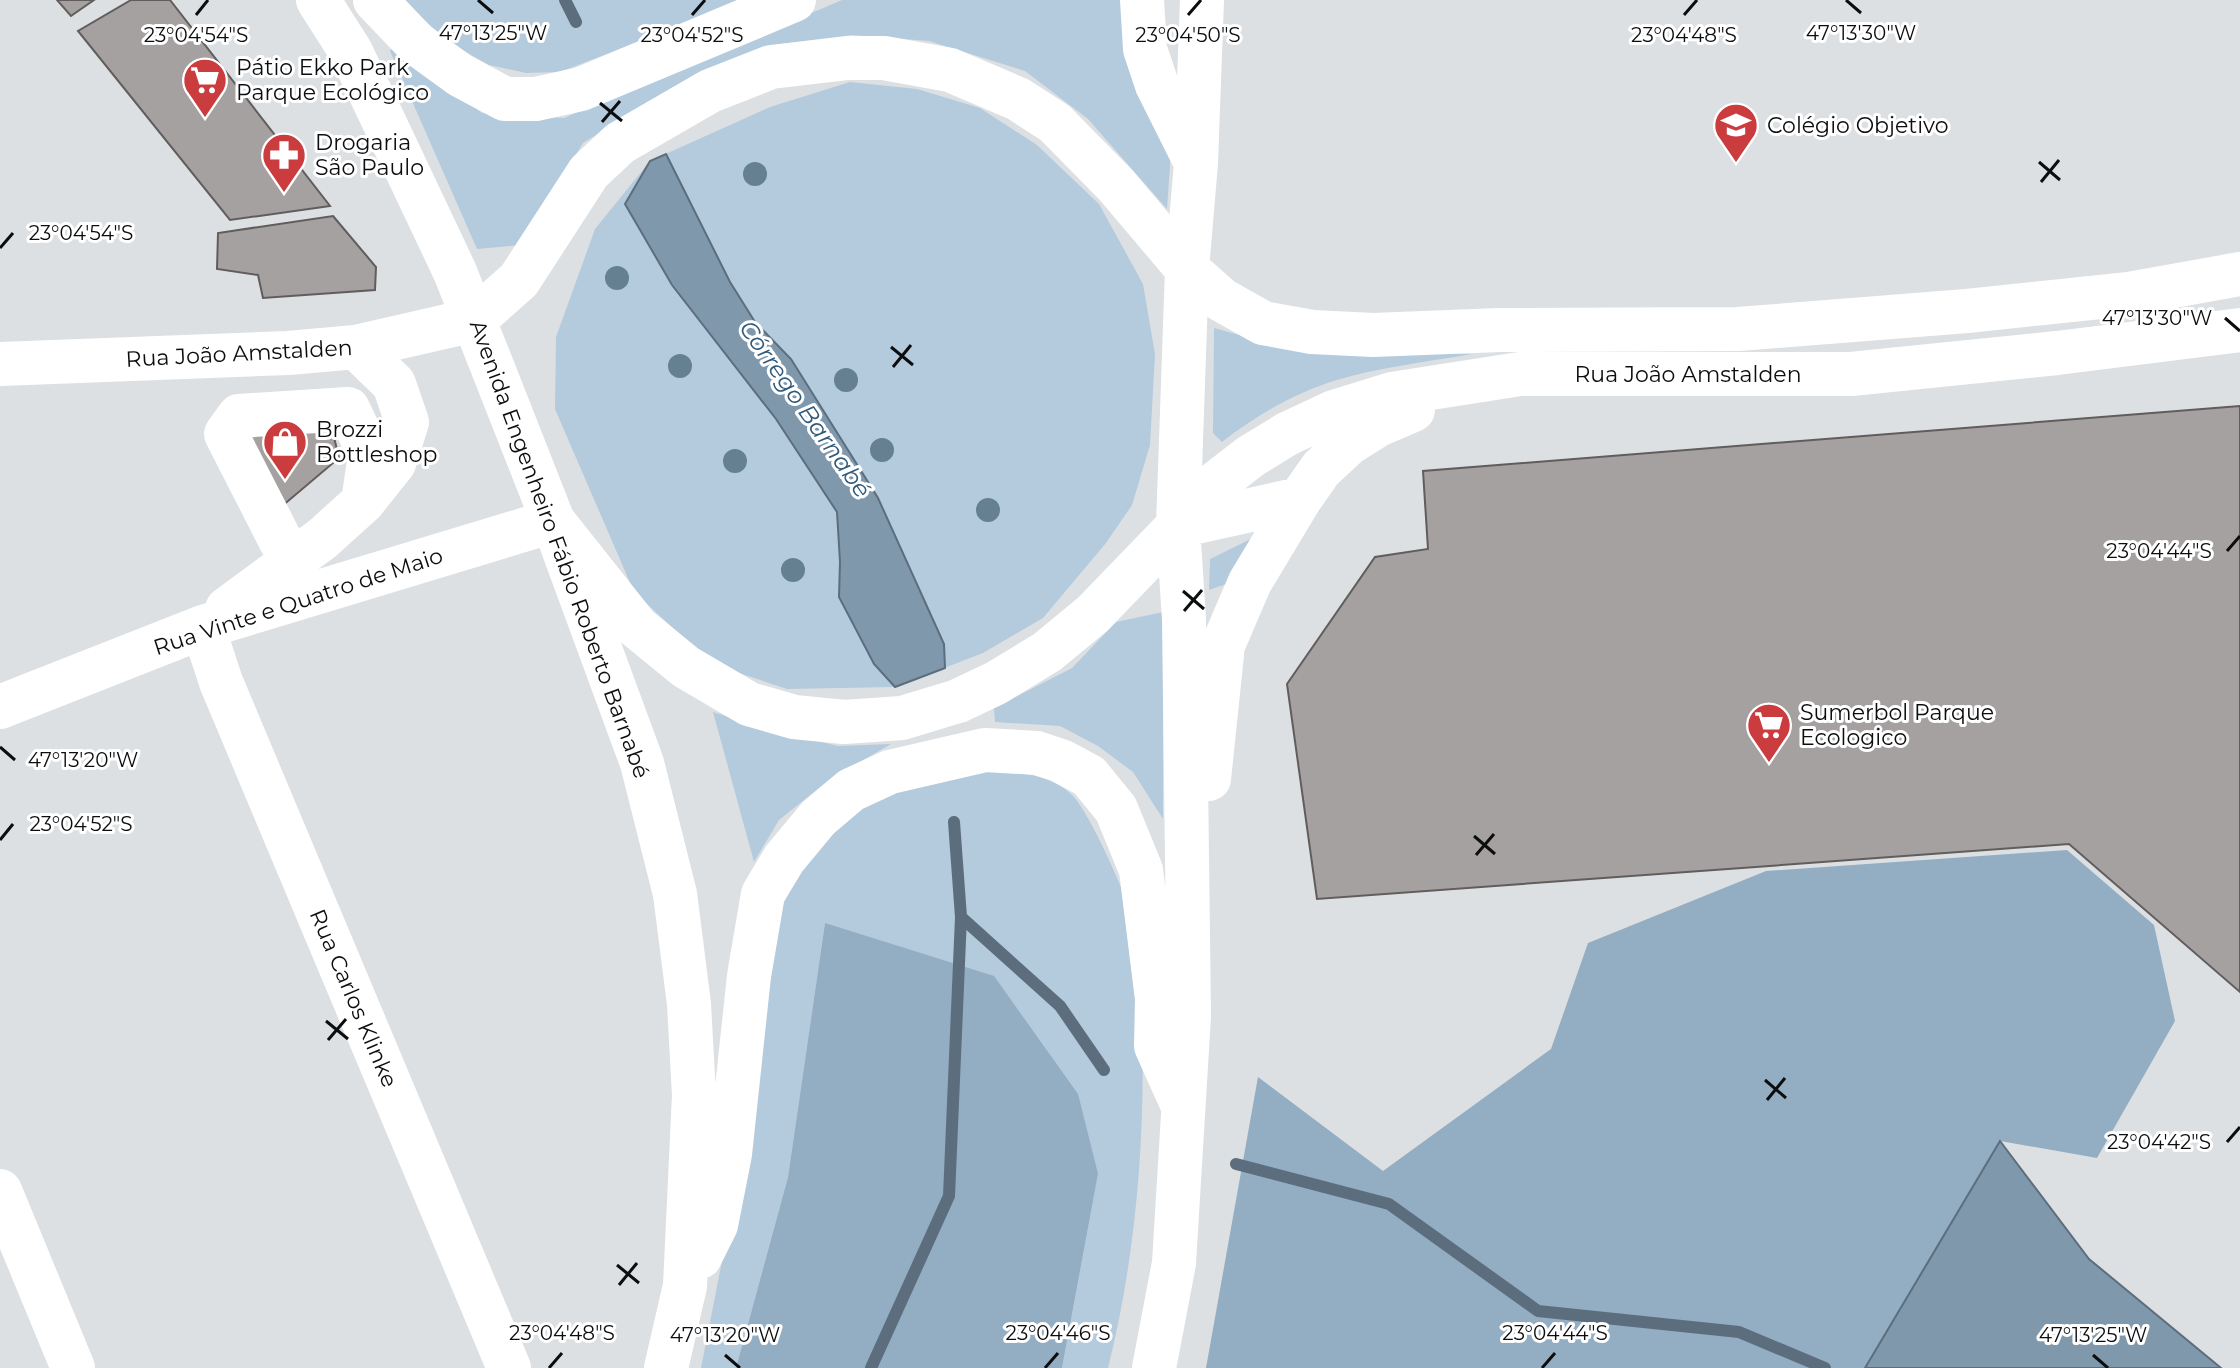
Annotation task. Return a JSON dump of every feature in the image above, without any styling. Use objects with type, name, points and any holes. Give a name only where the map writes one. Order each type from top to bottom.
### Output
[{"type":"main road","name":"Avenida Engenheiro Fábio Roberto Barnabé","points":[[318,0],[351,52],[455,272],[553,521],[642,763],[675,894],[689,1004],[694,1095],[685,1286],[666,1368]]},
{"type":"main road","points":[[375,0],[416,43],[460,75],[505,99],[536,99],[581,89],[794,0]]},
{"type":"main road","points":[[1142,0],[1145,49],[1157,85],[1196,163]]},
{"type":"main road","points":[[1154,1368],[1174,1263],[1189,1016],[1184,620],[1178,526],[1187,269],[1196,163],[1202,0]]},
{"type":"main road","name":"Rua João Amstalden","points":[[0,364],[288,353],[356,347],[474,320],[519,280],[589,172],[620,143],[710,91],[771,67],[836,58],[884,58],[950,70],[1018,99],[1055,123],[1116,185],[1187,269],[1222,300],[1263,323],[1312,332],[1373,335],[1500,330],[1738,329],[1967,311],[2114,295],[2240,274]]},
{"type":"main road","name":"Rua João Amstalden","points":[[553,521],[637,627],[686,667],[749,704],[794,717],[844,722],[902,718],[958,701],[996,683],[1047,652],[1093,614],[1211,487],[1251,456],[1287,434],[1334,412],[1392,394],[1520,374],[1851,374],[2240,330]]},
{"type":"main road","points":[[203,627],[322,539],[363,502],[394,463],[407,422],[394,384],[356,347]]},
{"type":"main road","points":[[1187,854],[1208,791],[1223,645],[1250,582],[1300,499],[1321,469],[1348,444],[1378,425],[1431,403],[1520,374]]},
{"type":"main road","points":[[291,561],[226,434],[239,416],[348,409],[370,455],[363,502]]},
{"type":"main road","points":[[1178,526],[1300,499]]},
{"type":"main road","name":"Rua Vinte e Quatro de Maio","points":[[0,707],[203,627],[553,521]]},
{"type":"main road","name":"Rua Carlos Klinke","points":[[203,627],[227,697],[509,1368]]},
{"type":"main road","points":[[685,1286],[716,1225],[730,1154],[749,976],[763,894],[784,859],[818,818],[851,790],[890,772],[985,750],[1037,753],[1089,776],[1116,809],[1141,870],[1157,999],[1156,1046],[1185,1110]]},
{"type":"main road","points":[[0,1191],[73,1368]]},
{"type":"shaded area","points":[[403,0],[746,0],[560,72],[526,73],[489,65],[448,42]]},
{"type":"shaded area","points":[[842,0],[1135,0],[1171,150],[1167,209],[1088,119],[1025,71],[929,41],[852,35],[772,45],[679,84],[583,143],[521,245],[477,249],[390,51],[395,45],[482,113],[564,118]]},
{"type":"shaded area","points":[[850,82],[917,89],[980,108],[1037,145],[1099,204],[1143,284],[1155,354],[1150,445],[1132,505],[1106,543],[1043,618],[983,653],[895,687],[787,689],[712,664],[634,592],[555,409],[556,337],[595,229],[650,161],[770,107]]},
{"type":"shaded area","points":[[1214,328],[1279,346],[1472,354],[1404,365],[1321,385],[1276,406],[1222,442],[1213,433]]},
{"type":"shaded area","points":[[1257,536],[1232,582],[1209,590],[1210,559]]},
{"type":"shaded area","points":[[1163,612],[1163,819],[1133,772],[1098,746],[1060,726],[995,722],[994,708],[1072,668],[1116,622]]},
{"type":"shaded area","points":[[713,712],[838,746],[891,744],[829,780],[779,820],[754,862]]},
{"type":"shaded area","points":[[967,772],[1036,776],[1061,786],[1072,795],[1100,841],[1135,925],[1140,955],[1141,1141],[1133,1234],[1108,1368],[1062,1368],[1098,1174],[825,923],[788,1177],[736,1368],[701,1368],[728,1230],[763,980],[790,878],[824,835],[882,794]]},
{"type":"shaded area","points":[[2067,850],[2154,925],[2175,1021],[2097,1158],[2000,1141],[1865,1368],[1206,1368],[1258,1077],[1383,1171],[1551,1049],[1588,943],[1766,871]]},
{"type":"shaded area","points":[[825,923],[994,976],[1078,1094],[1098,1174],[1062,1368],[736,1368],[788,1177]]},
{"type":"water","points":[[666,154],[730,282],[755,322],[791,359],[878,498],[944,644],[945,668],[895,687],[874,664],[839,597],[837,512],[776,419],[672,285],[625,204],[650,161]]},
{"type":"water","points":[[2000,1141],[2089,1259],[2221,1368],[1865,1368]]},
{"type":"building","points":[[57,0],[94,0],[71,16]]},
{"type":"building","name":"Pátio Ekko Park Parque Ecológico","points":[[131,0],[170,0],[330,206],[230,220],[78,31]]},
{"type":"building","points":[[333,216],[376,267],[375,290],[263,298],[258,275],[217,269],[218,233]]},
{"type":"building","name":"Sumerbol Parque Ecologico","points":[[2240,406],[2240,992],[2069,844],[1317,899],[1287,684],[1375,557],[1428,549],[1423,471]]},
{"type":"building","name":"Brozzi Bottleshop","points":[[332,429],[339,458],[281,507],[243,435]]},
{"type":"waterway","name":"Córrego Barnabé","points":[[565,0],[576,22]]},
{"type":"waterway","points":[[871,1368],[949,1196],[961,917],[954,822]]},
{"type":"waterway","name":"Córrego Barnabé","points":[[961,917],[1060,1006],[1104,1070]]},
{"type":"waterway","name":"Córrego Barnabé","points":[[1236,1164],[1389,1204],[1538,1311],[1739,1332],[1825,1368]]},
{"type":"place","name":"Pátio Ekko Park Parque Ecológico","points":[[205,119]]},
{"type":"place","name":"Colégio Objetivo","points":[[1736,164]]},
{"type":"place","name":"Drogaria São Paulo","points":[[284,194]]},
{"type":"place","name":"Brozzi Bottleshop","points":[[285,481]]},
{"type":"place","name":"Sumerbol Parque Ecologico","points":[[1769,764]]}]
